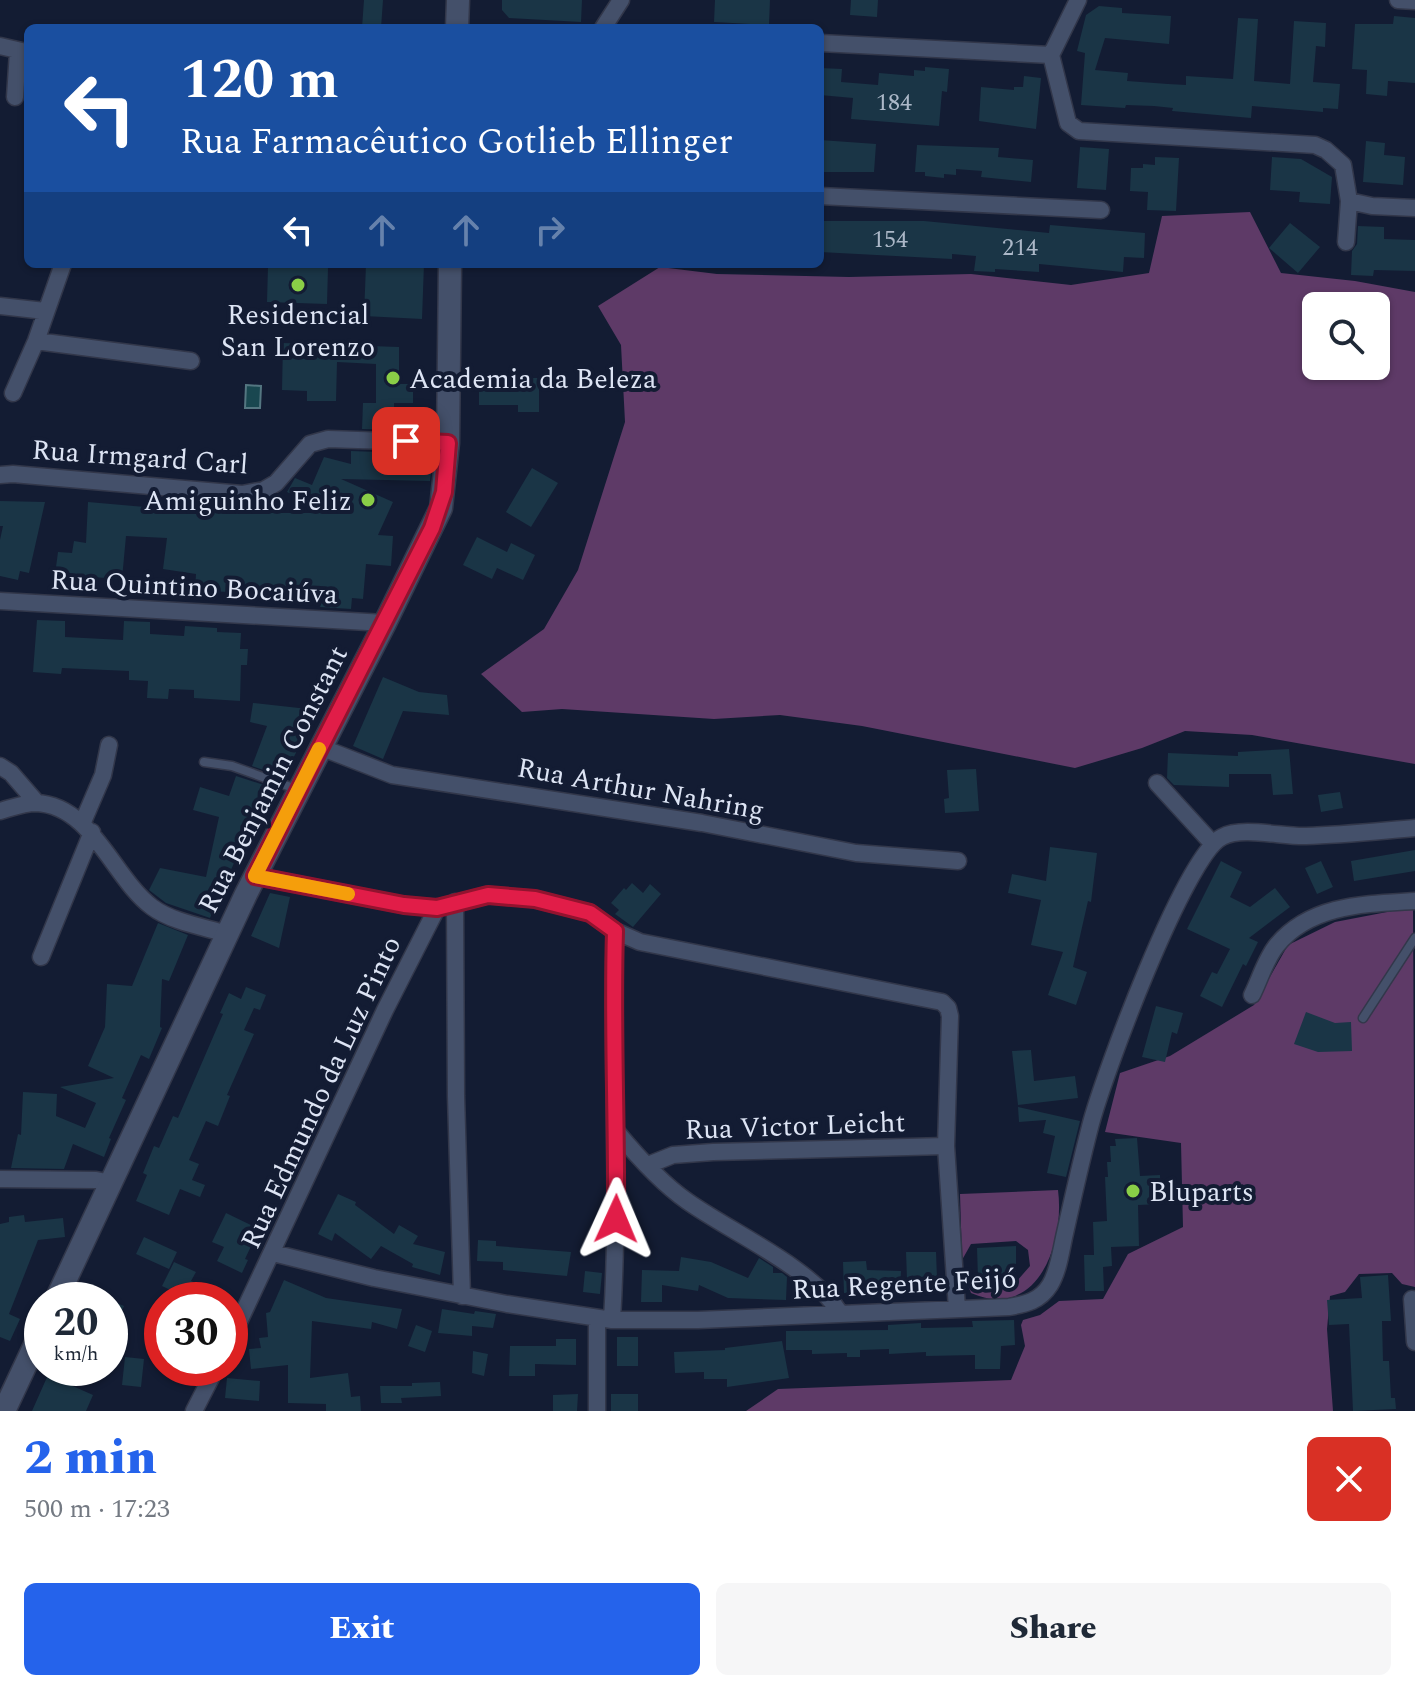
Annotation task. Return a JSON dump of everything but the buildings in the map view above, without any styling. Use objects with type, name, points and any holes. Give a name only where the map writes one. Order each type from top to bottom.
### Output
[{"type":"main road","points":[[457,24],[458,0]]},
{"type":"main road","name":"Rua Benjamin Constant","points":[[64,1282],[255,876],[441,508],[448,443],[450,268]]},
{"type":"main road","points":[[4,1411],[24,1368]]},
{"type":"street","points":[[606,24],[621,0]]},
{"type":"street","points":[[1078,0],[1051,55],[1068,123],[1079,131],[1315,145],[1343,165],[1349,201],[1346,242]]},
{"type":"street","points":[[1398,0],[1415,1]]},
{"type":"street","points":[[824,43],[1051,55]]},
{"type":"street","points":[[0,46],[23,52],[15,97]]},
{"type":"street","points":[[824,196],[1101,210]]},
{"type":"street","points":[[1349,201],[1359,205],[1415,208]]},
{"type":"street","points":[[13,393],[36,341],[61,268]]},
{"type":"street","points":[[0,306],[45,311]]},
{"type":"street","points":[[36,341],[191,361]]},
{"type":"street","name":"Rua Irmgard Carl","points":[[0,475],[242,494],[264,490],[276,483],[310,444],[328,439],[448,443]]},
{"type":"street","name":"Rua Quintino Bocaiúva","points":[[0,601],[385,623]]},
{"type":"street","points":[[41,957],[87,828],[109,745]]},
{"type":"street","name":"Rua Arthur Nahring","points":[[320,747],[392,775],[702,823],[856,853],[958,861]]},
{"type":"street","points":[[0,766],[11,773],[37,803]]},
{"type":"street","points":[[1157,783],[1212,843],[1224,835],[1241,833],[1304,837],[1415,828]]},
{"type":"street","points":[[0,811],[37,803],[58,810],[87,828],[126,880],[154,909],[227,934]]},
{"type":"street","name":"Rua Regente Feijó","points":[[273,1253],[462,1296],[604,1319],[698,1320],[1028,1304],[1043,1294],[1056,1271],[1090,1126],[1122,1029],[1167,927],[1212,843]]},
{"type":"street","points":[[255,876],[404,905],[437,908],[488,895],[535,899],[590,913],[615,931],[640,942],[942,1002],[948,1008],[946,1146],[957,1309]]},
{"type":"street","points":[[1252,995],[1275,947],[1297,925],[1347,906],[1415,901]]},
{"type":"street","points":[[455,902],[456,1096],[462,1296]]},
{"type":"street","name":"Rua Edmundo da Luz Pinto","points":[[248,1304],[385,1010],[437,908]]},
{"type":"street","points":[[597,1411],[617,1132],[613,1005],[615,931]]},
{"type":"street","points":[[617,1132],[685,1199],[783,1262],[830,1297],[840,1313]]},
{"type":"street","name":"Rua Victor Leicht","points":[[648,1165],[673,1155],[713,1152],[946,1146]]},
{"type":"street","points":[[0,1179],[96,1180],[111,1183]]},
{"type":"street","points":[[1412,1299],[1415,1342]]},
{"type":"street","points":[[194,1411],[207,1386]]},
{"type":"lane","points":[[204,762],[232,766],[299,790]]},
{"type":"lane","points":[[1363,1018],[1415,938]]},
{"type":"shaded area","points":[[1250,212],[1281,273],[1355,281],[1415,292],[1415,764],[1252,735],[1185,731],[1142,748],[1075,768],[862,726],[780,715],[714,719],[562,709],[522,712],[481,674],[544,629],[578,570],[625,422],[621,345],[598,306],[658,268],[717,274],[849,277],[971,274],[1071,285],[1149,273],[1162,216]]},
{"type":"shaded area","points":[[246,385],[261,386],[260,408],[245,408]]},
{"type":"shaded area","points":[[1413,907],[1415,1287],[1402,1284],[1392,1273],[1359,1274],[1345,1292],[1330,1296],[1327,1329],[1333,1411],[746,1411],[778,1389],[1011,1380],[1025,1346],[1023,1320],[1040,1315],[1059,1301],[1103,1299],[1128,1254],[1183,1227],[1181,1143],[1105,1132],[1120,1073],[1170,1056],[1254,1005],[1288,945],[1335,922]]},
{"type":"shaded area","points":[[1058,1190],[1057,1232],[1051,1253],[1030,1287],[1014,1296],[994,1299],[971,1293],[964,1275],[968,1273],[976,1286],[997,1288],[1008,1281],[1016,1282],[1030,1266],[1028,1250],[1016,1241],[971,1244],[962,1260],[960,1194]]},
{"type":"slow traffic","points":[[319,749],[255,876],[348,894]]},
{"type":"place","name":"Residencial San Lorenzo","points":[[298,285]]},
{"type":"place","name":"Academia da Beleza","points":[[393,378]]},
{"type":"place","name":"Amiguinho Feliz","points":[[368,500]]},
{"type":"place","name":"Bluparts","points":[[1133,1191]]},
{"type":"route","points":[[406,441],[448,443],[441,508],[255,876],[404,905],[437,908],[488,895],[535,899],[590,913],[615,931],[616,1219]]}]
